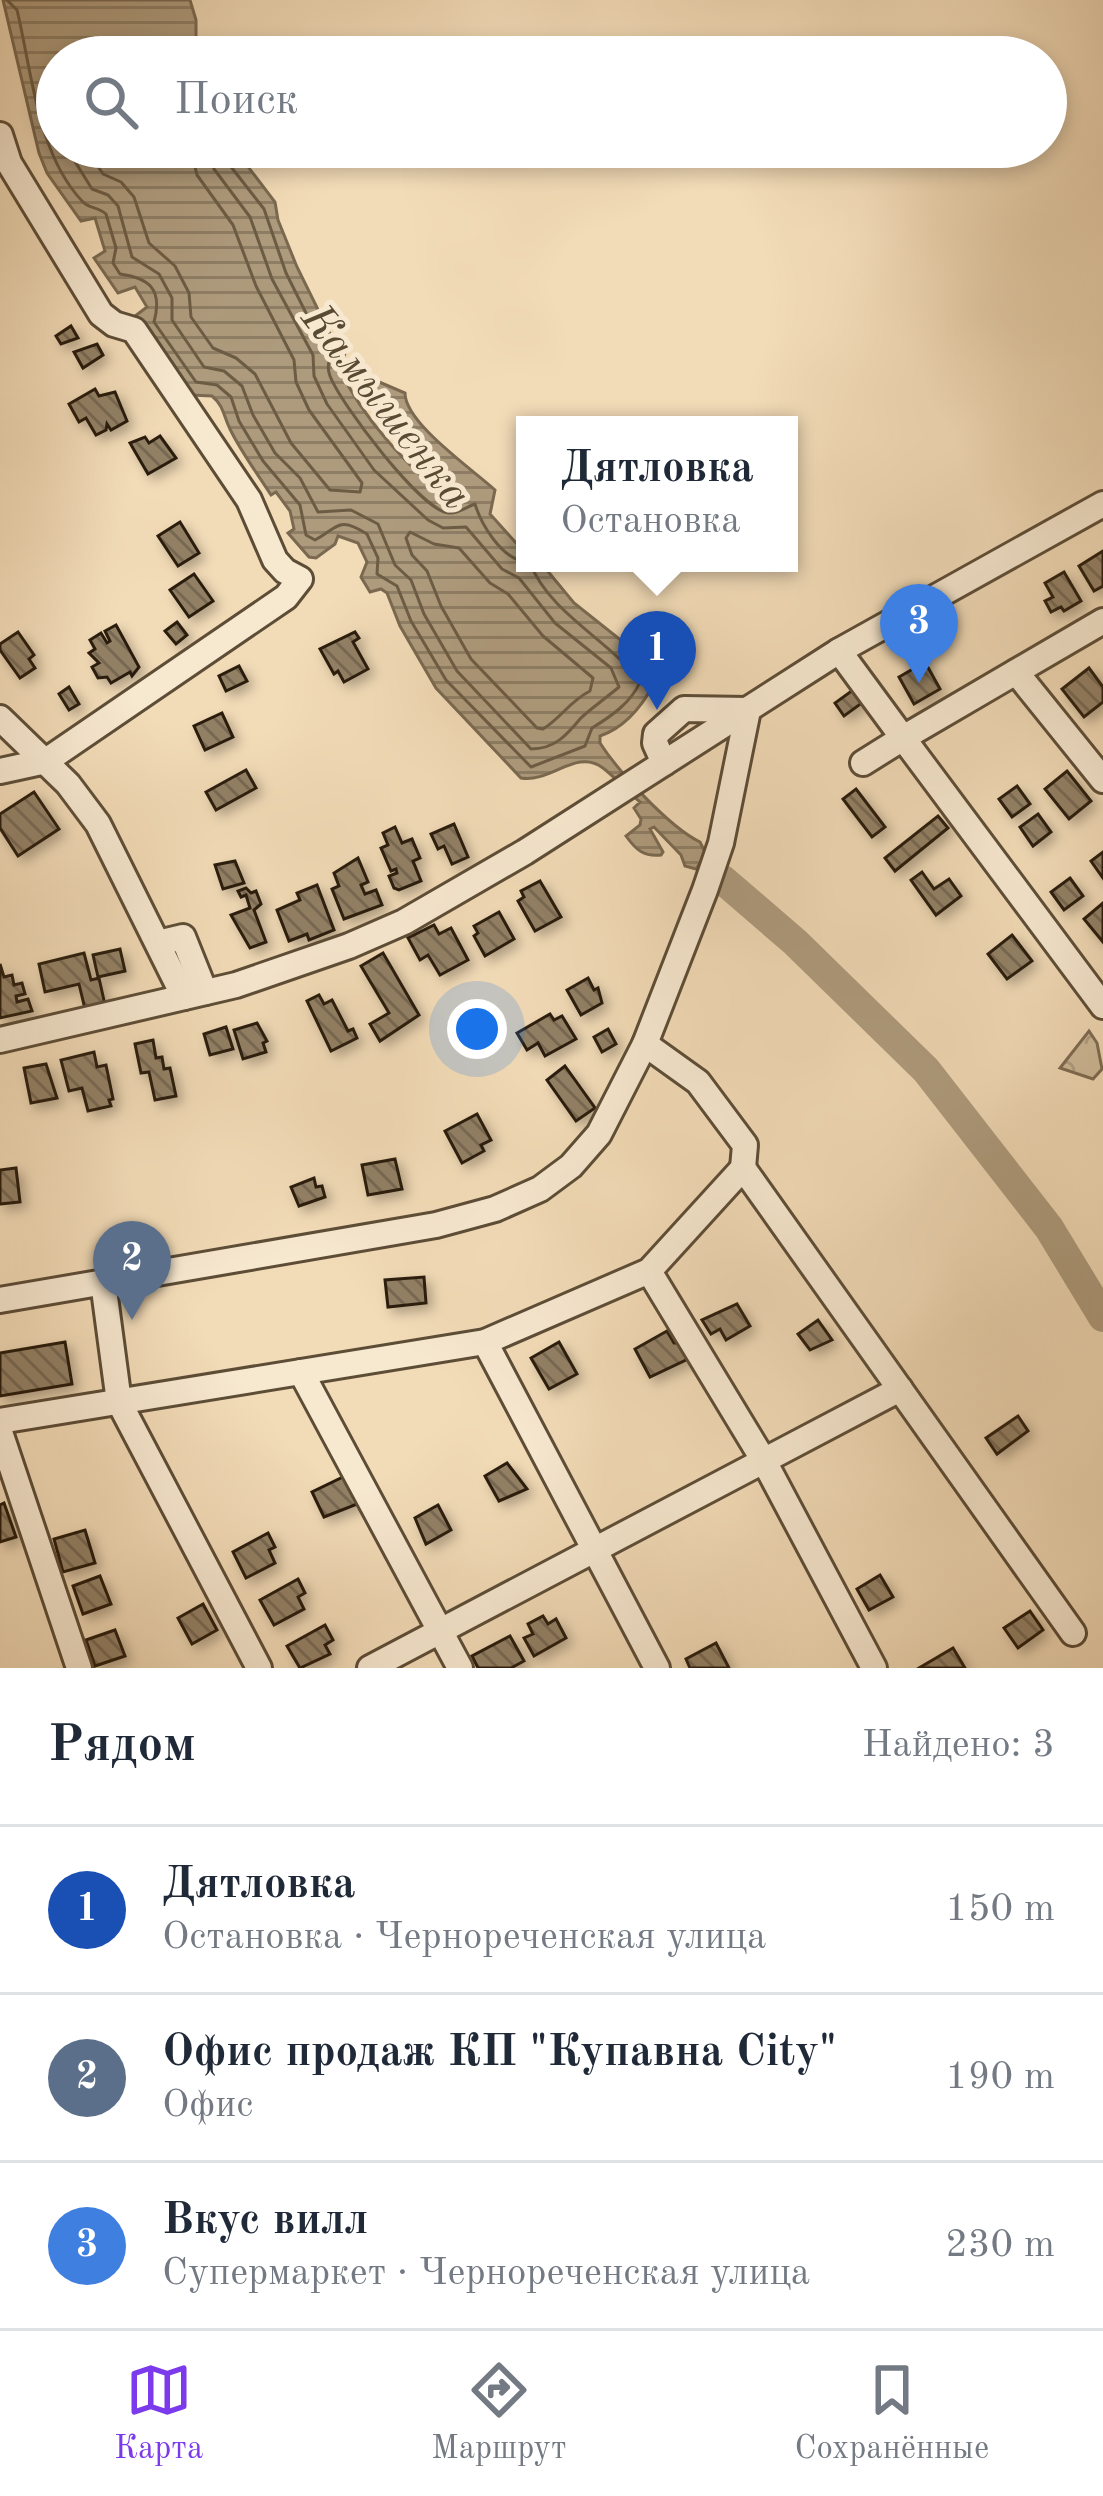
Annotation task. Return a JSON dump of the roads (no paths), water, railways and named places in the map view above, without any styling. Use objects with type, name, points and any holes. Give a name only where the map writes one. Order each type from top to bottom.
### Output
[{"type":"street","points":[[0,135],[9,163],[101,314],[134,330],[249,500],[275,560],[300,579],[286,597],[46,761],[0,771]]},
{"type":"street","points":[[0,1040],[270,974],[391,928],[459,893],[839,651],[1103,504]]},
{"type":"street","points":[[862,763],[1103,621]]},
{"type":"street","points":[[839,651],[1103,1006]]},
{"type":"street","points":[[1016,672],[1103,780]]},
{"type":"street","points":[[0,1300],[436,1225],[519,1199],[558,1178],[585,1152],[615,1106],[645,1044],[721,843],[748,710]]},
{"type":"street","points":[[0,718],[46,761],[98,824],[158,943],[194,994]]},
{"type":"street","points":[[0,1421],[484,1342],[649,1271],[743,1168],[745,1145],[698,1082],[645,1044]]},
{"type":"street","points":[[743,1168],[1073,1633]]},
{"type":"street","points":[[649,1271],[764,1461],[874,1668]]},
{"type":"street","points":[[103,1282],[118,1402],[259,1668]]},
{"type":"street","points":[[484,1342],[657,1668]]},
{"type":"street","points":[[301,1372],[460,1668]]},
{"type":"street","points":[[370,1668],[900,1389]]},
{"type":"street","points":[[0,1432],[79,1668]]},
{"type":"water","points":[[3,0],[190,0],[196,36],[36,36],[36,140]]},
{"type":"water","points":[[45,168],[249,168],[275,202],[297,267],[330,334],[340,338],[346,351],[339,368],[373,423],[448,501],[458,498],[454,485],[411,444],[364,382],[370,378],[405,393],[427,431],[495,490],[490,514],[516,543],[516,572],[548,572],[574,603],[637,653],[638,663],[648,668],[654,684],[649,692],[624,722],[600,736],[600,743],[645,797],[700,842],[706,854],[696,869],[685,866],[681,855],[654,827],[650,829],[661,855],[645,854],[633,845],[626,836],[640,825],[634,808],[640,802],[603,768],[583,762],[521,778],[436,688],[387,593],[381,589],[370,592],[361,577],[367,562],[358,543],[338,536],[316,558],[309,557],[288,533],[294,529],[290,511],[276,492],[271,495],[249,462],[219,403],[212,396],[191,395],[135,316],[147,307],[135,287],[118,293],[94,258],[105,251],[95,218],[81,221]]},
{"type":"waterway","name":"Камышенка","points":[[723,880],[795,942],[926,1070],[1049,1228],[1103,1317]]},
{"type":"place","name":"Вкус вилл","points":[[919,683]]},
{"type":"place","name":"Дятловка","points":[[657,710]]},
{"type":"place","name":"Офис продаж КП \"Купавна City\"","points":[[132,1320]]}]
